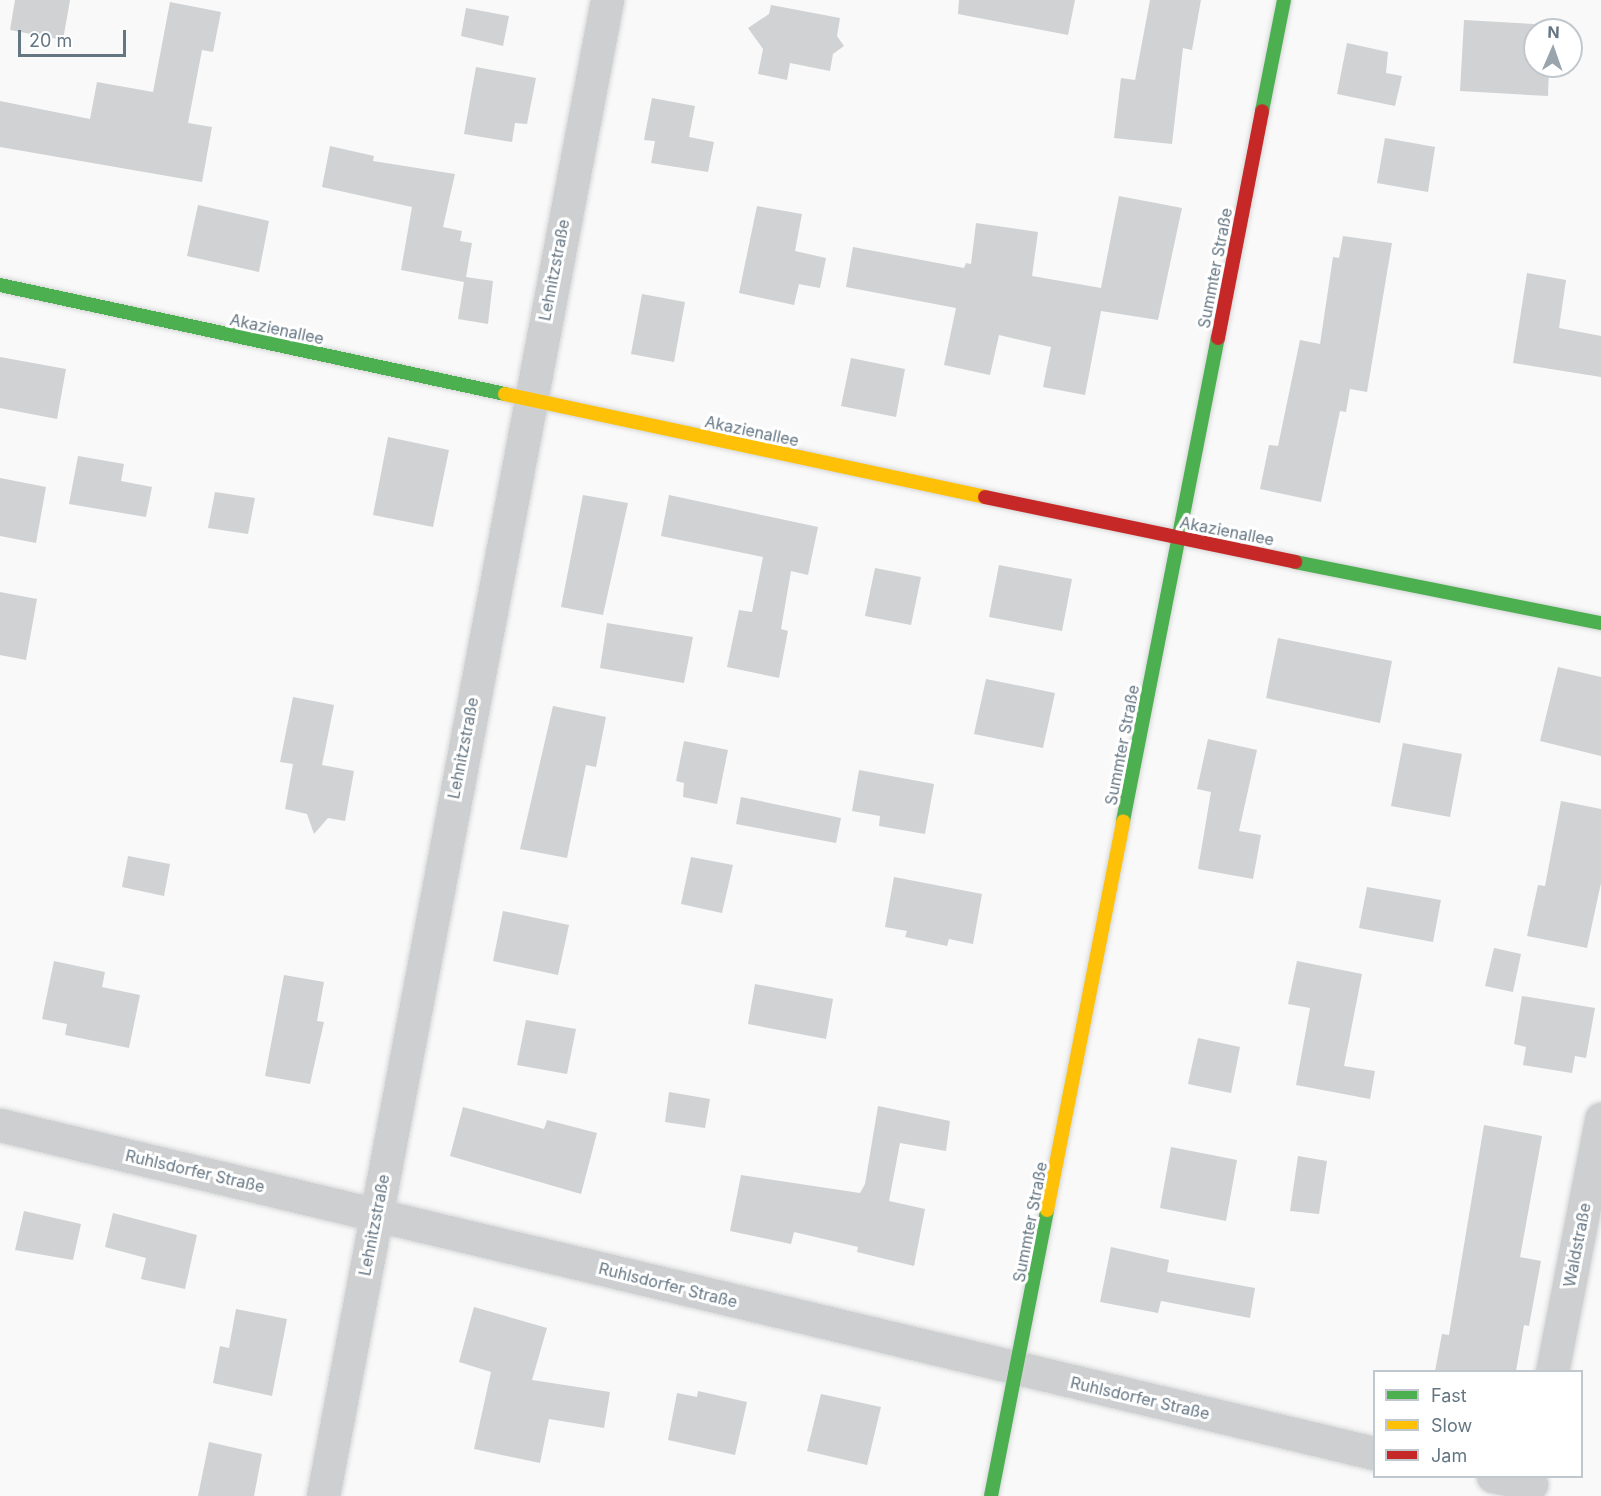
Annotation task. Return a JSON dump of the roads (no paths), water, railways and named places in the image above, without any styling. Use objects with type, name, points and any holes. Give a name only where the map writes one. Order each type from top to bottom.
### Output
[{"type":"street","name":"Lehnitzstraße","points":[[323,1496],[528,400],[606,0]]},
{"type":"street","name":"Summter Straße","points":[[991,1496],[1019,1370],[1284,0]]},
{"type":"street","name":"Akazienallee","points":[[0,285],[1179,539],[1601,623]]},
{"type":"street","name":"Waldstraße","points":[[1552,1370],[1601,1119]]},
{"type":"street","name":"Ruhlsdorfer Straße","points":[[0,1125],[1373,1453]]},
{"type":"street","points":[[1501,1478],[1530,1485]]}]
